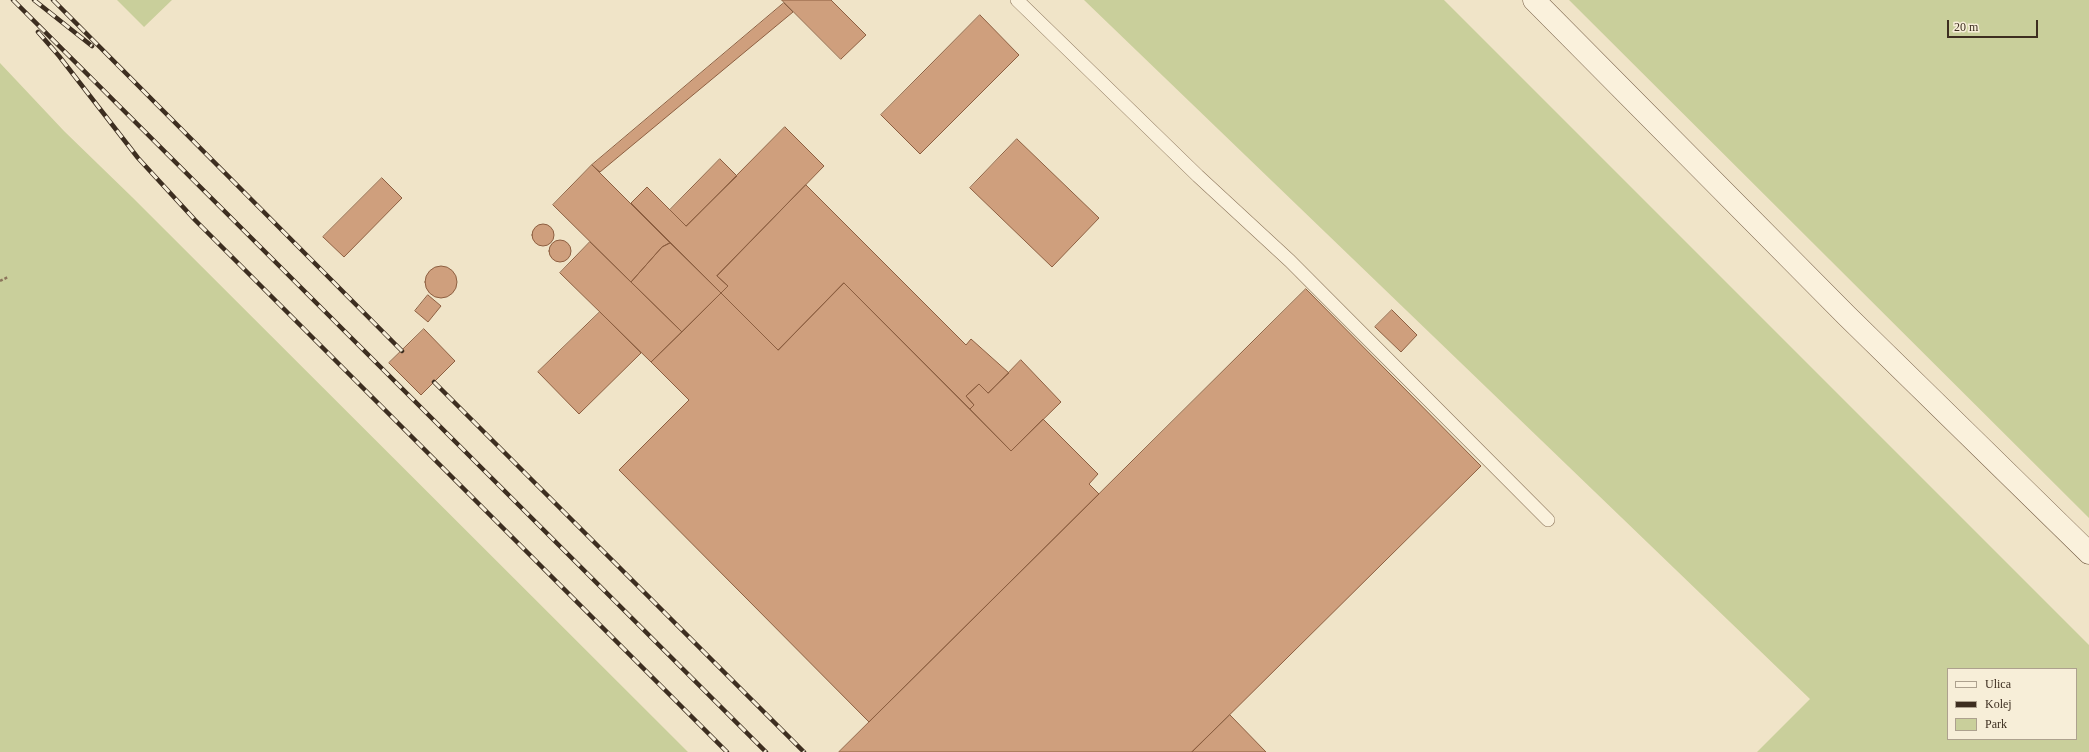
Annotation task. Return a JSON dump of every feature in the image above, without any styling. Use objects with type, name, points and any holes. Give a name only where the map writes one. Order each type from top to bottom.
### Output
[{"type":"main road","points":[[1534,0],[1847,316],[2089,553]]},
{"type":"lane","points":[[1017,0],[1198,176],[1290,261],[1548,520]]},
{"type":"path","points":[[0,281],[8,277]]},
{"type":"green space","points":[[117,0],[172,0],[144,27]]},
{"type":"green space","points":[[1084,0],[1444,0],[2089,645],[2089,752],[1757,752],[1810,699]]},
{"type":"green space","points":[[1569,0],[2089,0],[2089,518]]},
{"type":"green space","points":[[0,63],[64,131],[688,752],[0,752]]},
{"type":"building","points":[[782,0],[831,0],[866,35],[841,59]]},
{"type":"building","points":[[784,3],[793,12],[600,172],[592,165]]},
{"type":"building","points":[[980,15],[1019,55],[920,154],[881,115]]},
{"type":"building","points":[[785,127],[824,166],[717,276],[728,286],[721,293],[631,203],[647,187],[686,226]]},
{"type":"building","points":[[1017,139],[1099,218],[1052,267],[970,188]]},
{"type":"building","points":[[720,159],[737,176],[686,226],[670,210]]},
{"type":"building","points":[[592,165],[670,243],[662,247],[631,282],[553,205]]},
{"type":"building","points":[[382,178],[402,198],[344,257],[323,237]]},
{"type":"building","points":[[806,185],[966,345],[971,339],[1009,373],[988,393],[979,384],[966,396],[974,405],[970,409],[844,283],[778,350],[721,293],[728,286],[717,276]]},
{"type":"building","points":[[543,224],[551,227],[554,235],[551,243],[543,246],[535,243],[532,235],[535,227]]},
{"type":"building","points":[[560,240],[568,243],[571,251],[568,259],[560,262],[552,259],[549,251],[552,243]]},
{"type":"building","points":[[590,242],[682,332],[651,362],[560,273]]},
{"type":"building","points":[[670,243],[721,293],[682,332],[631,282],[662,247]]},
{"type":"building","points":[[438,266],[444,266],[454,273],[457,282],[456,288],[450,295],[444,298],[438,298],[428,291],[425,285],[425,279],[432,269]]},
{"type":"building","points":[[844,283],[1011,451],[1043,419],[1098,474],[1089,484],[1099,494],[869,722],[619,470],[689,400],[651,362],[721,293],[778,350]]},
{"type":"building","points":[[1306,289],[1481,466],[1192,752],[839,752]]},
{"type":"building","points":[[428,295],[441,306],[428,322],[415,311]]},
{"type":"building","points":[[1392,310],[1417,335],[1401,352],[1375,327]]},
{"type":"building","points":[[600,312],[641,353],[579,414],[538,372]]},
{"type":"building","points":[[424,329],[455,361],[421,395],[389,363]]},
{"type":"building","points":[[1021,360],[1061,402],[1011,451],[970,409],[974,405],[966,396],[979,384],[988,393]]},
{"type":"building","points":[[1230,715],[1266,752],[1192,752]]},
{"type":"railway","points":[[13,0],[766,752]]},
{"type":"railway","points":[[34,0],[92,46]]},
{"type":"railway","points":[[53,0],[402,351]]},
{"type":"railway","points":[[38,32],[59,56],[138,158],[195,220],[727,752]]},
{"type":"railway","points":[[434,382],[804,752]]}]
